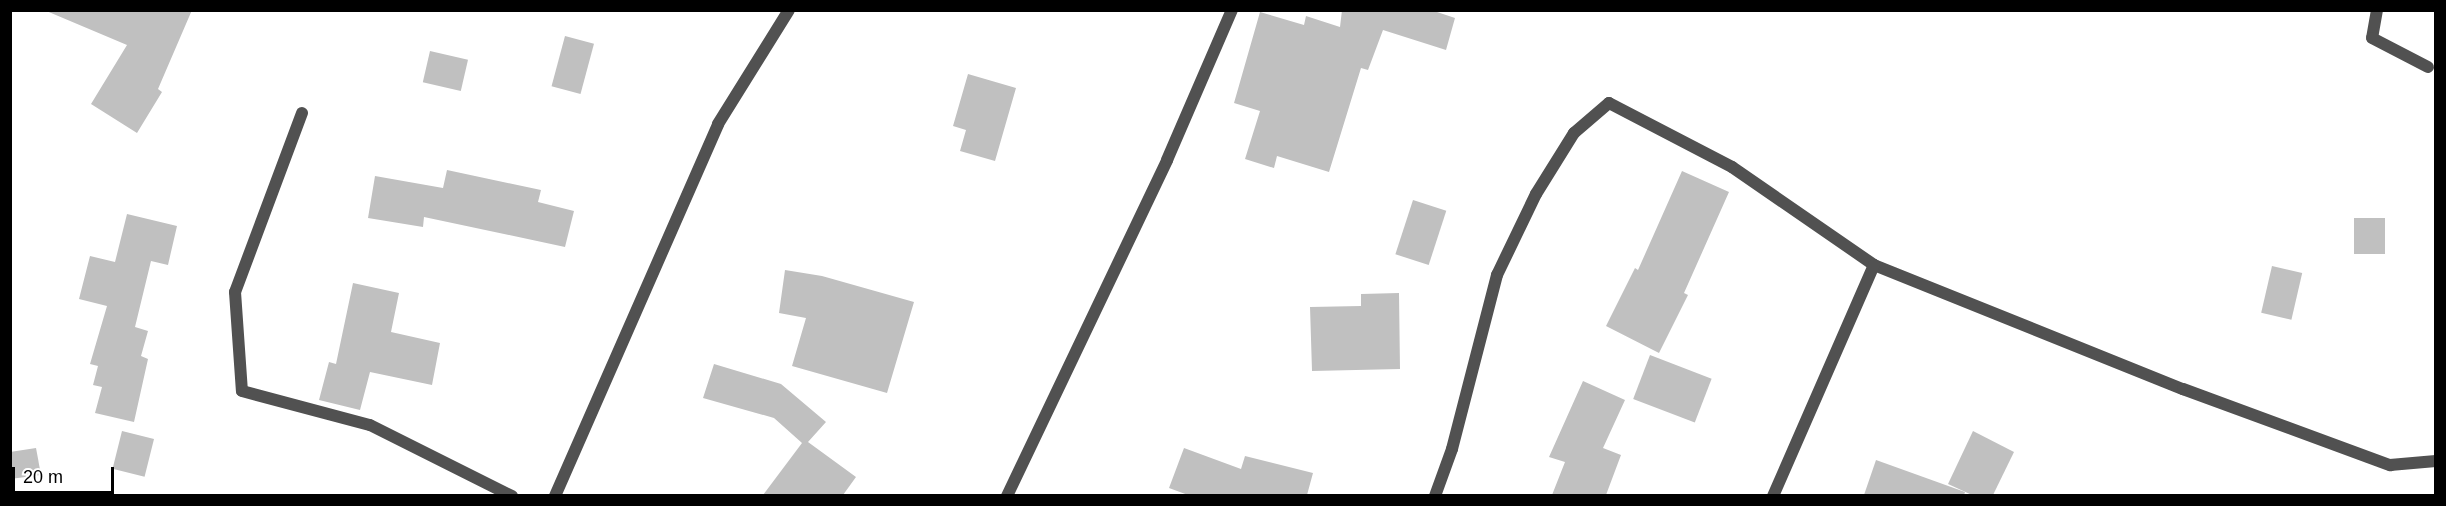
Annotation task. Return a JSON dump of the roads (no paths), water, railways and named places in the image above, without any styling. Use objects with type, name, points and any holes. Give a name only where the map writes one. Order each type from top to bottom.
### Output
[{"type":"street","points":[[555,495],[718,124],[789,10]]},
{"type":"street","points":[[1007,495],[1167,160],[1232,10]]},
{"type":"street","points":[[2376,10],[2372,38],[2428,67]]},
{"type":"street","points":[[1435,495],[1452,449],[1497,275],[1536,194],[1574,133],[1609,103],[1732,167],[1874,265],[2183,389],[2390,465],[2436,461]]},
{"type":"street","points":[[302,113],[235,292],[242,391],[370,425],[512,495]]},
{"type":"street","points":[[1773,495],[1874,265]]}]
